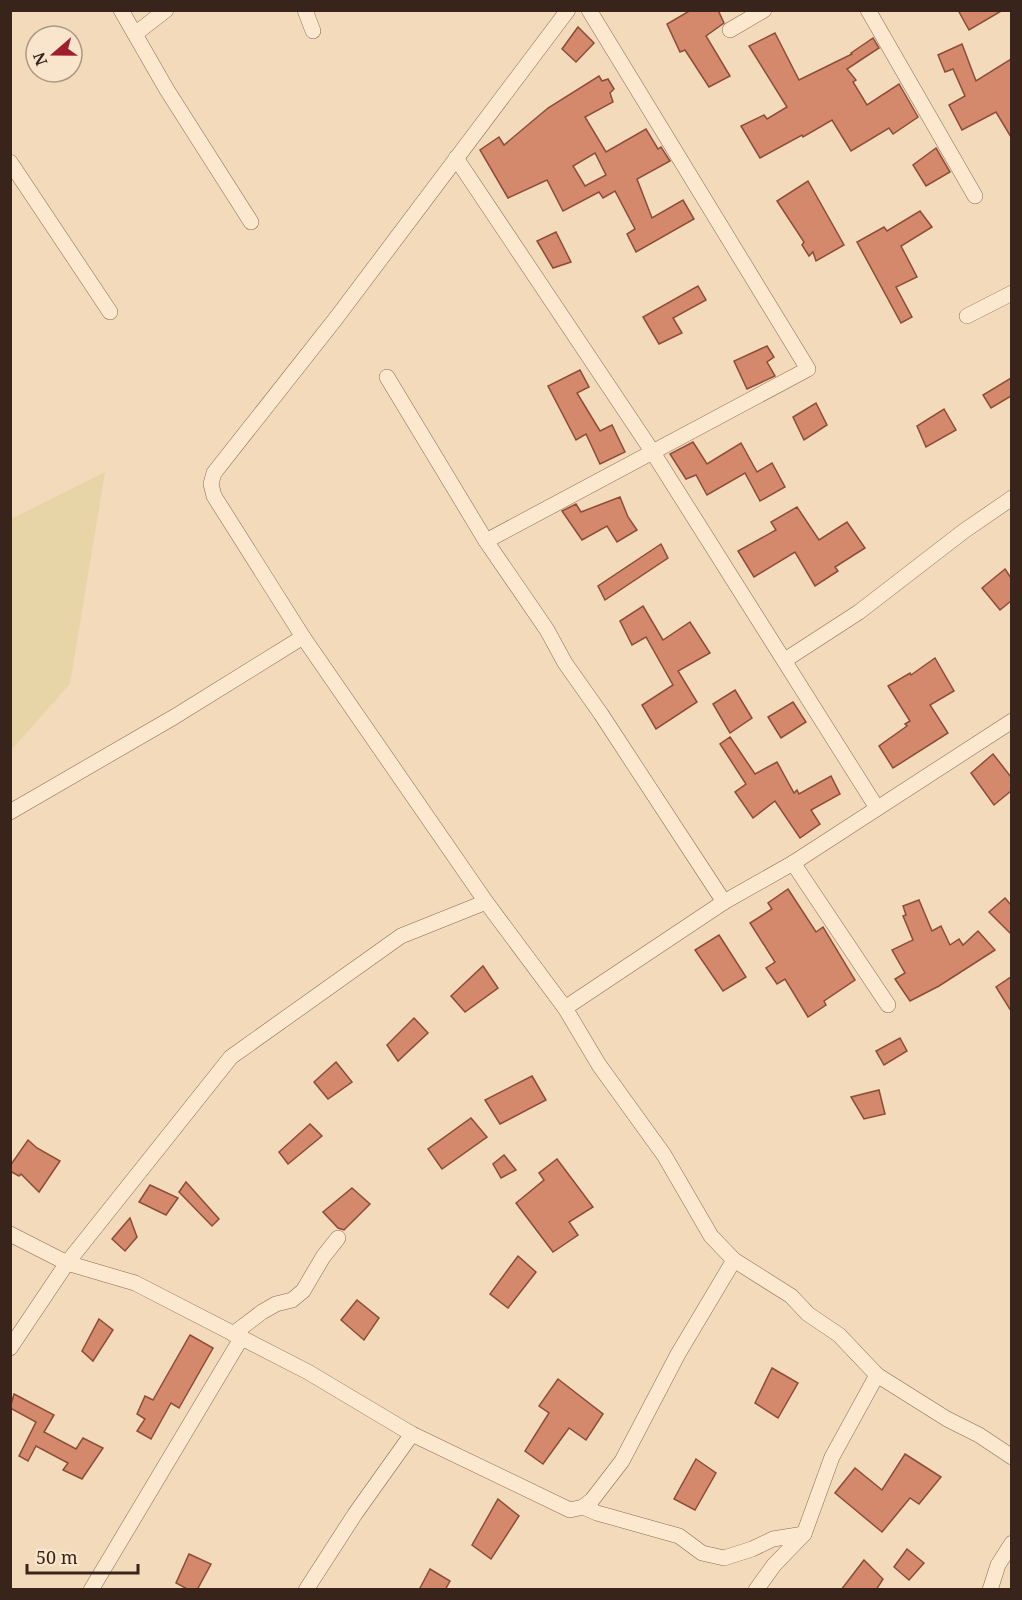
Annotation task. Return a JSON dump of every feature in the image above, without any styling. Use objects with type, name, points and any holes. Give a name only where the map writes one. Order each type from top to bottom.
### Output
[{"type":"street","points":[[121,10],[251,222]]},
{"type":"street","points":[[135,34],[166,10]]},
{"type":"street","points":[[305,10],[314,31]]},
{"type":"street","points":[[568,10],[337,317],[214,473],[212,484],[214,496],[303,637],[486,902],[565,1008],[599,1065],[664,1155],[711,1236],[734,1260],[791,1296],[808,1314],[839,1335],[877,1375],[947,1419],[1008,1448]]},
{"type":"street","points":[[486,541],[808,369],[589,10]]},
{"type":"street","points":[[730,30],[764,10]]},
{"type":"street","points":[[868,10],[975,196]]},
{"type":"street","points":[[456,158],[652,452],[877,808]]},
{"type":"street","points":[[10,162],[110,312]]},
{"type":"street","points":[[967,316],[1011,293]]},
{"type":"street","points":[[387,377],[486,541],[547,630],[565,663],[724,902]]},
{"type":"street","points":[[785,660],[859,612],[964,531],[1011,498]]},
{"type":"street","points":[[10,812],[174,717],[303,637]]},
{"type":"street","points":[[565,1008],[724,902],[793,863],[1011,721]]},
{"type":"street","points":[[793,863],[888,1005]]},
{"type":"street","points":[[10,1348],[67,1263],[231,1057],[401,936],[486,902]]},
{"type":"street","points":[[10,1234],[67,1263],[135,1283],[308,1371],[412,1434],[570,1510],[583,1507],[601,1491],[622,1461],[678,1354],[734,1260]]},
{"type":"street","points":[[91,1590],[237,1335],[262,1312],[276,1304],[292,1300],[303,1292],[323,1257],[338,1238]]},
{"type":"street","points":[[756,1590],[774,1565],[804,1534],[832,1457],[877,1375]]},
{"type":"street","points":[[306,1590],[355,1514],[412,1434]]},
{"type":"street","points":[[583,1507],[679,1536],[702,1553],[724,1558],[752,1550],[773,1539],[804,1534]]},
{"type":"street","points":[[990,1590],[998,1565],[1011,1543]]},
{"type":"shaded area","points":[[105,472],[70,684],[11,750],[11,519]]},
{"type":"building","points":[[691,10],[718,10],[724,23],[706,36],[730,76],[709,87],[685,50],[680,52],[667,24]]},
{"type":"building","points":[[958,10],[1003,10],[969,30]]},
{"type":"building","points":[[578,27],[594,43],[576,62],[562,49]]},
{"type":"building","points":[[775,33],[799,80],[852,54],[873,38],[879,48],[847,69],[856,80],[853,82],[867,105],[899,84],[918,117],[893,134],[889,128],[851,151],[832,120],[760,158],[741,126],[764,115],[767,119],[787,107],[749,46]]},
{"type":"building","points":[[962,44],[976,81],[1011,59],[1011,137],[996,112],[962,130],[949,105],[965,96],[953,69],[945,72],[938,55]]},
{"type":"building","points":[[599,76],[602,81],[608,79],[614,89],[610,93],[613,102],[585,117],[606,152],[646,129],[658,149],[661,147],[670,161],[637,179],[652,218],[683,200],[694,219],[636,252],[627,234],[635,229],[615,191],[603,198],[599,192],[563,211],[547,180],[508,198],[480,150],[499,137],[504,145],[548,108]],"holes":[[[595,153],[606,175],[585,186],[573,166]]]},
{"type":"building","points":[[936,148],[950,172],[926,186],[913,165]]},
{"type":"building","points":[[808,181],[844,245],[816,261],[813,252],[809,256],[802,245],[804,242],[777,201]]},
{"type":"building","points":[[920,211],[932,227],[901,246],[917,277],[896,287],[912,317],[901,323],[857,242],[884,227],[887,231]]},
{"type":"building","points":[[556,232],[571,262],[553,268],[537,241]]},
{"type":"building","points":[[698,286],[706,300],[673,318],[682,333],[659,344],[643,317]]},
{"type":"building","points":[[767,346],[774,357],[767,362],[775,376],[747,389],[734,361]]},
{"type":"building","points":[[580,370],[589,387],[577,393],[600,431],[612,425],[625,452],[600,464],[586,434],[576,440],[548,386]]},
{"type":"building","points":[[1011,378],[1011,396],[991,408],[983,395]]},
{"type":"building","points":[[816,403],[827,425],[804,440],[793,417]]},
{"type":"building","points":[[944,409],[956,430],[926,447],[917,426]]},
{"type":"building","points":[[693,442],[707,464],[741,443],[757,472],[772,463],[785,487],[760,501],[745,473],[707,495],[696,475],[686,479],[670,454]]},
{"type":"building","points":[[620,497],[628,517],[637,530],[617,542],[607,526],[582,540],[562,511],[576,504],[581,512]]},
{"type":"building","points":[[797,507],[819,540],[847,522],[865,548],[835,567],[838,571],[815,586],[795,552],[754,577],[738,551],[776,530],[771,522]]},
{"type":"building","points":[[661,544],[668,558],[605,600],[598,586]]},
{"type":"building","points":[[1005,569],[1011,578],[1011,601],[1000,610],[982,588]]},
{"type":"building","points":[[643,606],[663,640],[690,622],[710,653],[678,671],[697,702],[656,729],[642,705],[673,685],[646,637],[632,645],[620,621]]},
{"type":"building","points":[[935,658],[954,691],[930,705],[948,733],[893,768],[879,746],[907,726],[905,724],[910,721],[888,686],[910,673],[911,675]]},
{"type":"building","points":[[735,690],[752,718],[730,733],[713,704]]},
{"type":"building","points":[[793,702],[806,722],[781,738],[768,717]]},
{"type":"building","points":[[730,737],[755,774],[777,762],[794,793],[797,790],[799,794],[831,776],[840,794],[811,810],[820,824],[800,838],[775,801],[753,818],[735,792],[746,784],[720,744]]},
{"type":"building","points":[[993,754],[1011,777],[1011,791],[994,805],[971,773]]},
{"type":"building","points":[[788,889],[816,932],[823,927],[855,980],[824,1001],[826,1005],[808,1017],[785,979],[777,984],[766,968],[775,962],[750,923],[772,909],[768,903]]},
{"type":"building","points":[[1005,898],[1011,905],[1011,934],[989,912]]},
{"type":"building","points":[[919,900],[932,931],[941,926],[950,945],[959,939],[963,945],[978,931],[995,950],[939,986],[910,1001],[895,979],[905,973],[892,950],[913,940],[903,916],[906,915],[903,906]]},
{"type":"building","points":[[719,935],[746,977],[723,991],[695,950]]},
{"type":"building","points":[[483,966],[498,988],[465,1012],[451,996]]},
{"type":"building","points":[[1011,977],[1011,1011],[996,987]]},
{"type":"building","points":[[414,1018],[428,1033],[398,1061],[387,1045]]},
{"type":"building","points":[[900,1038],[907,1051],[884,1065],[876,1051]]},
{"type":"building","points":[[336,1062],[352,1082],[328,1099],[314,1082]]},
{"type":"building","points":[[532,1076],[546,1100],[500,1124],[485,1100]]},
{"type":"building","points":[[879,1090],[885,1114],[864,1119],[851,1097]]},
{"type":"building","points":[[471,1118],[487,1137],[442,1169],[428,1149]]},
{"type":"building","points":[[310,1124],[322,1136],[288,1164],[279,1152]]},
{"type":"building","points":[[28,1140],[60,1161],[39,1192],[21,1174],[19,1176],[10,1171],[10,1166]]},
{"type":"building","points":[[504,1155],[516,1170],[501,1178],[493,1164]]},
{"type":"building","points":[[557,1159],[593,1207],[569,1222],[578,1235],[553,1252],[516,1203],[544,1180],[539,1173]]},
{"type":"building","points":[[186,1182],[219,1219],[212,1226],[179,1192]]},
{"type":"building","points":[[150,1185],[178,1198],[166,1215],[139,1202]]},
{"type":"building","points":[[352,1188],[370,1204],[344,1230],[338,1228],[323,1212]]},
{"type":"building","points":[[130,1218],[137,1237],[125,1251],[112,1239]]},
{"type":"building","points":[[518,1256],[536,1272],[508,1308],[490,1294]]},
{"type":"building","points":[[357,1300],[379,1318],[364,1340],[341,1320]]},
{"type":"building","points":[[99,1319],[113,1330],[93,1361],[82,1351]]},
{"type":"building","points":[[190,1335],[213,1348],[179,1408],[171,1403],[151,1439],[137,1431],[145,1419],[137,1414],[145,1396],[153,1400]]},
{"type":"building","points":[[772,1368],[798,1383],[778,1418],[755,1403]]},
{"type":"building","points":[[558,1379],[603,1414],[586,1440],[569,1428],[543,1464],[525,1451],[549,1413],[539,1406]]},
{"type":"building","points":[[14,1394],[54,1415],[44,1432],[76,1449],[83,1438],[103,1448],[82,1479],[63,1470],[68,1463],[36,1446],[28,1461],[19,1456],[36,1422],[10,1408]]},
{"type":"building","points":[[905,1454],[941,1477],[919,1504],[910,1498],[882,1532],[835,1493],[855,1468],[882,1490]]},
{"type":"building","points":[[696,1459],[716,1473],[695,1510],[674,1499]]},
{"type":"building","points":[[498,1499],[519,1516],[491,1559],[472,1545]]},
{"type":"building","points":[[907,1549],[924,1563],[909,1580],[894,1567]]},
{"type":"building","points":[[189,1554],[211,1564],[197,1590],[189,1590],[176,1583]]},
{"type":"building","points":[[864,1560],[883,1579],[876,1590],[841,1590]]},
{"type":"building","points":[[430,1569],[450,1581],[445,1590],[419,1590]]}]
